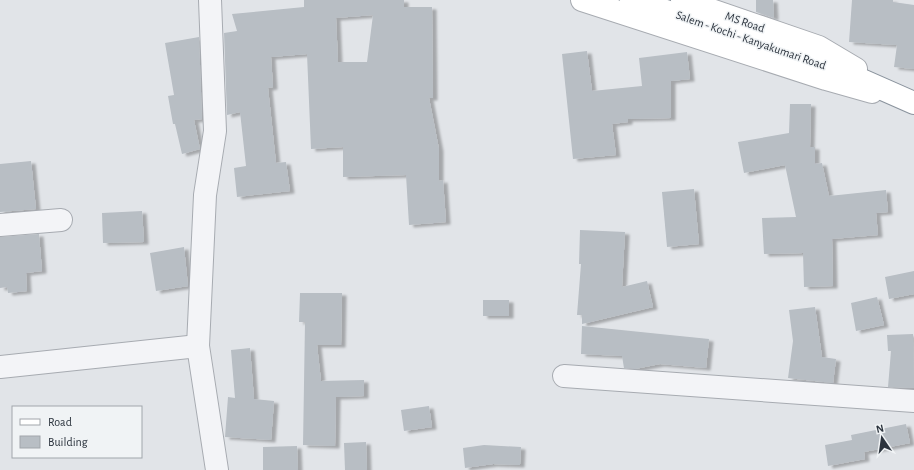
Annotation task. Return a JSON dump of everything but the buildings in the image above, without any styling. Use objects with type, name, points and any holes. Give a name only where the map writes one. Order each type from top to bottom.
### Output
[{"type":"main road","points":[[582,0],[826,79],[913,103]]},
{"type":"main road","name":"Salem - Kochi - Kanyakumari Road","points":[[631,0],[805,55],[913,103]]},
{"type":"main road","name":"MS Road","points":[[682,0],[819,47],[913,103]]},
{"type":"street","points":[[210,0],[215,131],[205,194],[198,346],[217,470]]},
{"type":"street","points":[[0,225],[61,220]]},
{"type":"street","points":[[0,367],[198,346]]},
{"type":"street","points":[[564,376],[914,401]]}]
